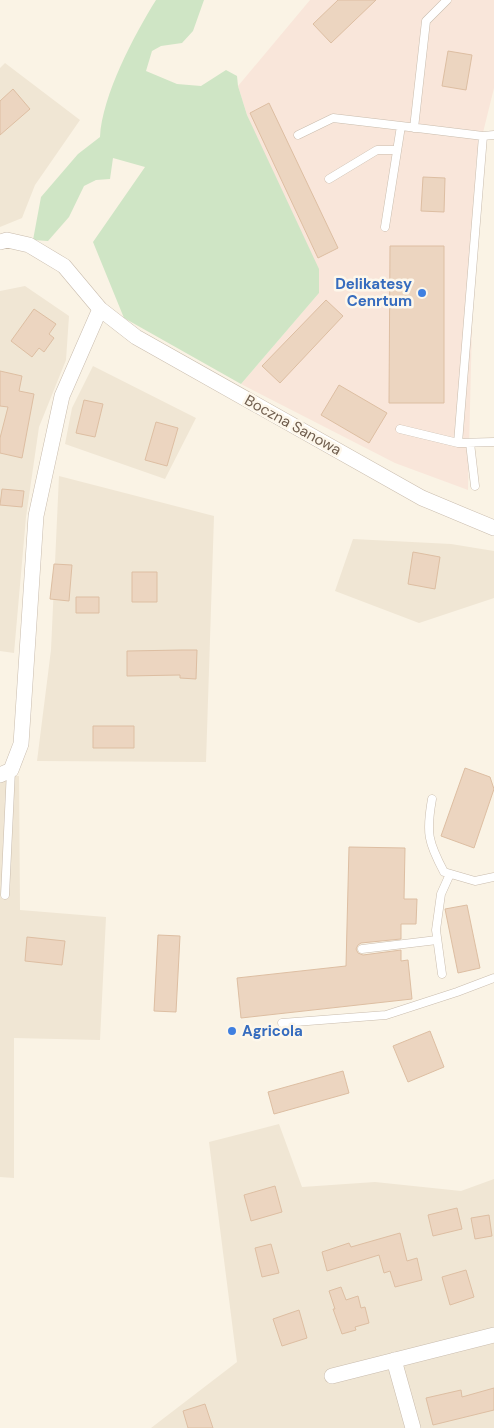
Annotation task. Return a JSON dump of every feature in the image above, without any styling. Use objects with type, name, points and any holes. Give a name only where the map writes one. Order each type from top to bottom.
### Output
[{"type":"street","name":"Boczna Sanowa","points":[[0,242],[7,240],[29,245],[64,266],[100,308],[136,337],[422,498],[494,528]]},
{"type":"street","points":[[6,772],[22,744],[36,516],[62,396],[100,308]]},
{"type":"street","points":[[332,1376],[494,1335]]},
{"type":"street","points":[[394,1360],[413,1428]]},
{"type":"lane","points":[[414,128],[426,21],[447,0]]},
{"type":"lane","points":[[298,135],[334,118],[482,136],[494,135]]},
{"type":"lane","points":[[384,227],[401,126]]},
{"type":"lane","points":[[458,443],[482,136]]},
{"type":"lane","points":[[329,179],[377,150],[397,150]]},
{"type":"lane","points":[[400,429],[458,443],[494,442]]},
{"type":"lane","points":[[470,443],[475,486]]},
{"type":"lane","points":[[5,896],[6,772]]},
{"type":"lane","points":[[432,800],[428,823],[432,849],[444,872],[475,881],[494,877]]},
{"type":"lane","points":[[442,974],[436,930],[441,894],[450,874]]},
{"type":"lane","points":[[362,949],[437,940]]},
{"type":"lane","points":[[282,1023],[386,1015],[458,992],[494,978]]},
{"type":"shaded area","points":[[310,0],[494,0],[494,88],[476,161],[468,490],[395,463],[241,384],[319,293],[247,115],[238,86]]},
{"type":"shaded area","points":[[5,63],[80,120],[35,185],[22,218],[0,227],[0,68]]},
{"type":"shaded area","points":[[25,286],[69,316],[66,360],[39,427],[26,517],[14,653],[0,651],[0,291]]},
{"type":"shaded area","points":[[93,366],[196,418],[165,479],[65,444],[72,408]]},
{"type":"shaded area","points":[[59,476],[214,516],[206,762],[37,761],[51,650]]},
{"type":"shaded area","points":[[353,539],[451,544],[494,551],[494,598],[419,623],[335,591]]},
{"type":"shaded area","points":[[0,776],[19,776],[20,910],[106,917],[100,1040],[14,1038],[14,1178],[0,1177]]},
{"type":"shaded area","points":[[279,1124],[302,1187],[375,1182],[461,1191],[494,1179],[494,1428],[151,1428],[237,1362],[209,1142]]},
{"type":"green space","points":[[156,0],[204,0],[193,31],[182,43],[161,46],[152,51],[146,71],[177,84],[201,86],[226,70],[237,76],[238,86],[247,115],[319,269],[319,293],[241,384],[124,318],[93,242],[145,167],[113,158],[110,179],[96,180],[84,186],[69,217],[48,241],[33,240],[41,197],[78,154],[100,137],[106,103],[120,66]]},
{"type":"building","points":[[338,0],[376,0],[331,43],[313,24]]},
{"type":"building","points":[[448,51],[472,55],[466,90],[442,86]]},
{"type":"building","points":[[13,89],[30,109],[0,135],[0,101]]},
{"type":"building","points":[[269,103],[338,248],[318,258],[250,113]]},
{"type":"building","points":[[423,177],[445,178],[444,212],[421,211]]},
{"type":"building","points":[[390,246],[444,246],[444,403],[389,403]]},
{"type":"building","points":[[326,300],[343,316],[280,383],[262,366]]},
{"type":"building","points":[[34,309],[56,324],[49,334],[54,338],[44,352],[39,348],[32,357],[11,341]]},
{"type":"building","points":[[0,371],[22,376],[19,391],[34,394],[22,458],[0,453],[0,438],[8,407],[0,406]]},
{"type":"building","points":[[339,385],[387,413],[369,443],[321,415]]},
{"type":"building","points":[[84,400],[103,404],[95,437],[76,433]]},
{"type":"building","points":[[156,422],[178,428],[167,466],[145,460]]},
{"type":"building","points":[[2,489],[24,491],[22,507],[0,505]]},
{"type":"building","points":[[413,552],[440,557],[435,589],[408,584]]},
{"type":"building","points":[[54,564],[72,565],[69,601],[50,599]]},
{"type":"building","points":[[132,572],[157,572],[157,602],[132,602]]},
{"type":"building","points":[[76,597],[99,597],[99,613],[76,613]]},
{"type":"building","points":[[197,650],[196,679],[180,678],[180,675],[127,676],[127,651]]},
{"type":"building","points":[[93,726],[134,726],[134,748],[93,748]]},
{"type":"building","points":[[465,768],[490,777],[494,789],[474,848],[441,836]]},
{"type":"building","points":[[349,847],[405,848],[404,899],[417,899],[416,924],[401,924],[401,939],[361,943],[356,949],[358,953],[363,955],[401,950],[401,961],[408,960],[412,999],[241,1018],[237,978],[346,966]]},
{"type":"building","points":[[467,905],[480,968],[458,973],[445,909]]},
{"type":"building","points":[[158,935],[180,936],[176,1012],[154,1011]]},
{"type":"building","points":[[27,937],[65,941],[62,965],[25,961]]},
{"type":"building","points":[[430,1031],[444,1067],[408,1082],[393,1046]]},
{"type":"building","points":[[343,1071],[349,1093],[274,1114],[268,1092]]},
{"type":"building","points":[[275,1186],[282,1212],[251,1221],[244,1195]]},
{"type":"building","points":[[457,1208],[462,1229],[433,1236],[428,1215]]},
{"type":"building","points":[[489,1215],[492,1236],[475,1239],[471,1218]]},
{"type":"building","points":[[400,1233],[407,1261],[417,1258],[422,1280],[395,1287],[390,1271],[384,1273],[379,1255],[327,1271],[322,1252],[349,1243],[351,1247]]},
{"type":"building","points":[[271,1244],[279,1273],[262,1277],[255,1248]]},
{"type":"building","points":[[466,1270],[474,1297],[450,1305],[442,1277]]},
{"type":"building","points":[[341,1287],[346,1300],[358,1296],[361,1308],[365,1307],[369,1323],[355,1327],[356,1330],[342,1334],[329,1291]]},
{"type":"building","points":[[299,1310],[307,1338],[282,1346],[273,1319]]},
{"type":"building","points":[[494,1388],[494,1410],[433,1425],[426,1398],[461,1390],[462,1397]]},
{"type":"building","points":[[205,1404],[213,1428],[188,1428],[183,1411]]},
{"type":"place","name":"Delikatesy Cenrtum","points":[[422,293]]},
{"type":"place","name":"Agricola","points":[[232,1031]]}]
